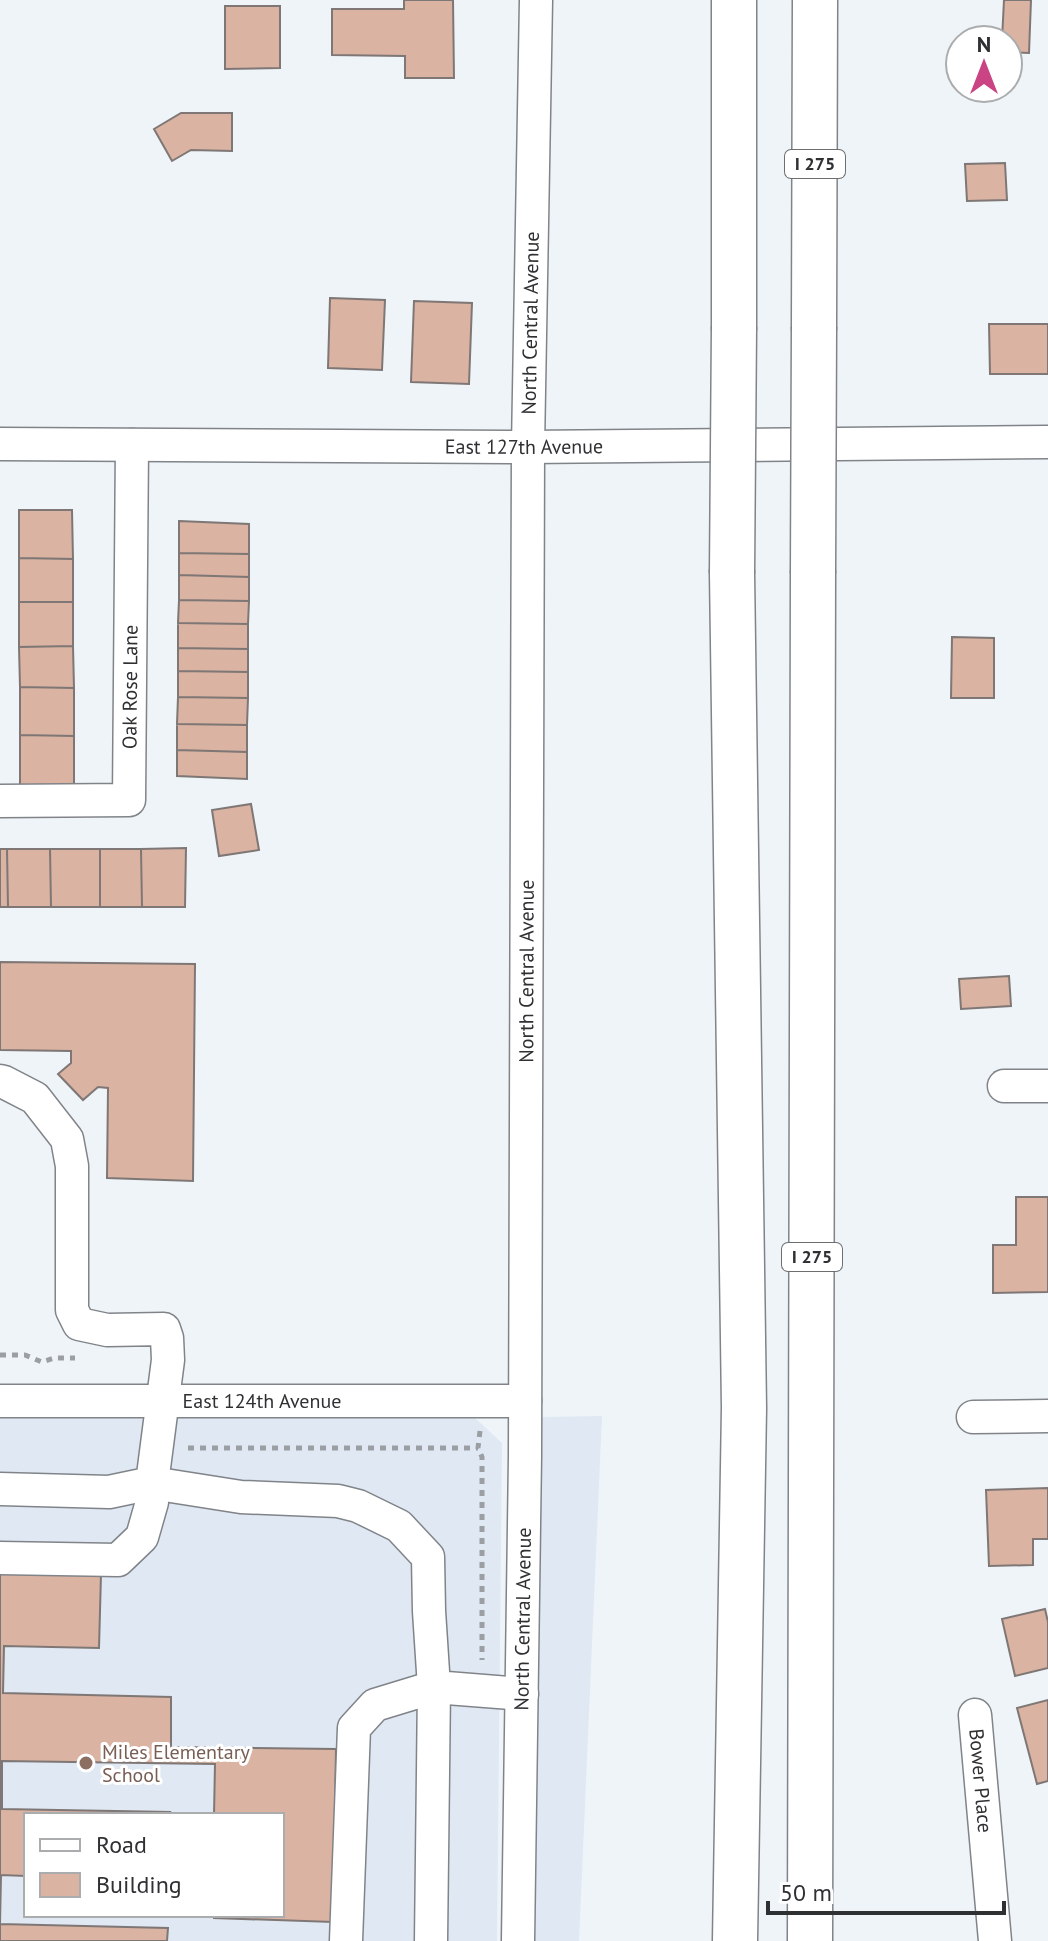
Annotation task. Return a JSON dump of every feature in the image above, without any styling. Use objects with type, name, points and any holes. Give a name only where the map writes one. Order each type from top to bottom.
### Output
[{"type":"highway","points":[[734,0],[732,573],[744,1408],[735,1941]]},
{"type":"highway","name":"I 275","points":[[810,1941],[815,0]]},
{"type":"street","name":"North Central Avenue","points":[[518,1941],[525,1401],[528,447],[536,0]]},
{"type":"street","name":"East 127th Avenue","points":[[0,444],[528,447],[1048,442]]},
{"type":"street","name":"Oak Rose Lane","points":[[0,801],[129,800],[132,445]]},
{"type":"street","points":[[0,1081],[35,1098],[67,1139],[72,1166],[72,1310],[79,1324],[107,1330],[164,1329],[168,1360],[152,1502],[142,1537],[118,1560],[0,1558]]},
{"type":"street","points":[[1004,1086],[1048,1086]]},
{"type":"street","name":"East 124th Avenue","points":[[0,1401],[525,1401]]},
{"type":"street","points":[[973,1417],[1048,1416]]},
{"type":"street","points":[[0,1489],[109,1492],[152,1483],[241,1497],[338,1501],[358,1506],[399,1526],[428,1557],[434,1687],[431,1941]]},
{"type":"street","points":[[346,1941],[354,1728],[375,1705],[434,1687],[522,1694]]},
{"type":"street","name":"Bower Place","points":[[975,1715],[995,1941]]},
{"type":"path","points":[[481,1426],[478,1448],[482,1457],[482,1665]]},
{"type":"path","points":[[183,1448],[478,1448]]},
{"type":"shaded area","points":[[0,1416],[474,1417],[502,1443],[497,1941],[0,1941]]},
{"type":"shaded area","points":[[602,1416],[579,1941],[534,1941],[541,1417]]},
{"type":"building","points":[[404,0],[453,0],[454,78],[405,78],[405,56],[332,55],[332,9],[404,9]]},
{"type":"building","points":[[1004,0],[1031,0],[1029,53],[1024,53],[1024,24],[1003,24]]},
{"type":"building","points":[[225,6],[280,6],[280,68],[225,69]]},
{"type":"building","points":[[181,113],[232,113],[232,151],[191,150],[172,161],[154,129]]},
{"type":"building","points":[[1005,163],[1007,200],[967,201],[965,164]]},
{"type":"building","points":[[330,298],[385,300],[382,370],[328,368]]},
{"type":"building","points":[[414,301],[472,303],[469,384],[411,382]]},
{"type":"building","points":[[989,324],[1048,324],[1048,374],[990,374]]},
{"type":"building","points":[[19,510],[72,510],[73,559],[19,558]]},
{"type":"building","points":[[179,521],[249,524],[249,554],[179,553]]},
{"type":"building","points":[[179,553],[249,554],[249,577],[179,575]]},
{"type":"building","points":[[19,558],[73,559],[73,602],[19,602]]},
{"type":"building","points":[[179,575],[249,577],[249,601],[179,600]]},
{"type":"building","points":[[179,600],[249,601],[248,624],[178,623]]},
{"type":"building","points":[[19,602],[73,602],[73,646],[19,647]]},
{"type":"building","points":[[178,623],[248,624],[248,649],[178,648]]},
{"type":"building","points":[[952,637],[994,638],[994,698],[951,698]]},
{"type":"building","points":[[73,646],[74,688],[20,687],[19,647]]},
{"type":"building","points":[[178,648],[248,649],[248,672],[178,671]]},
{"type":"building","points":[[178,671],[248,672],[248,698],[178,697]]},
{"type":"building","points":[[20,687],[74,688],[74,736],[20,735]]},
{"type":"building","points":[[178,697],[248,698],[247,725],[177,724]]},
{"type":"building","points":[[177,724],[247,725],[247,752],[177,750]]},
{"type":"building","points":[[20,735],[74,736],[74,785],[20,785]]},
{"type":"building","points":[[177,750],[247,752],[247,779],[177,776]]},
{"type":"building","points":[[251,804],[259,850],[219,856],[212,810]]},
{"type":"building","points":[[186,848],[185,907],[142,907],[141,849]]},
{"type":"building","points":[[0,849],[7,849],[8,907],[0,907]]},
{"type":"building","points":[[7,849],[50,849],[51,907],[8,907]]},
{"type":"building","points":[[50,849],[100,849],[100,907],[51,907]]},
{"type":"building","points":[[100,849],[141,849],[142,907],[100,907]]},
{"type":"building","points":[[0,962],[195,964],[193,1181],[107,1178],[108,1088],[98,1087],[83,1100],[58,1074],[71,1063],[71,1051],[0,1050]]},
{"type":"building","points":[[1009,976],[1011,1006],[961,1009],[959,979]]},
{"type":"building","points":[[1016,1197],[1048,1197],[1048,1292],[993,1293],[993,1245],[1016,1245]]},
{"type":"building","points":[[1048,1488],[1048,1539],[1033,1539],[1033,1565],[989,1566],[986,1490]]},
{"type":"building","points":[[0,1573],[101,1574],[99,1648],[4,1646],[3,1693],[171,1697],[171,1747],[336,1749],[333,1922],[214,1918],[284,1917],[284,1813],[214,1813],[215,1764],[2,1761],[2,1809],[170,1812],[24,1813],[24,1876],[1,1875],[0,1924]]},
{"type":"building","points":[[1045,1609],[1048,1668],[1015,1676],[1002,1619]]},
{"type":"building","points":[[1048,1700],[1048,1781],[1037,1784],[1017,1708]]},
{"type":"building","points":[[0,1924],[168,1928],[167,1941],[0,1941]]},
{"type":"place","name":"Miles Elementary School","points":[[86,1763]]}]
